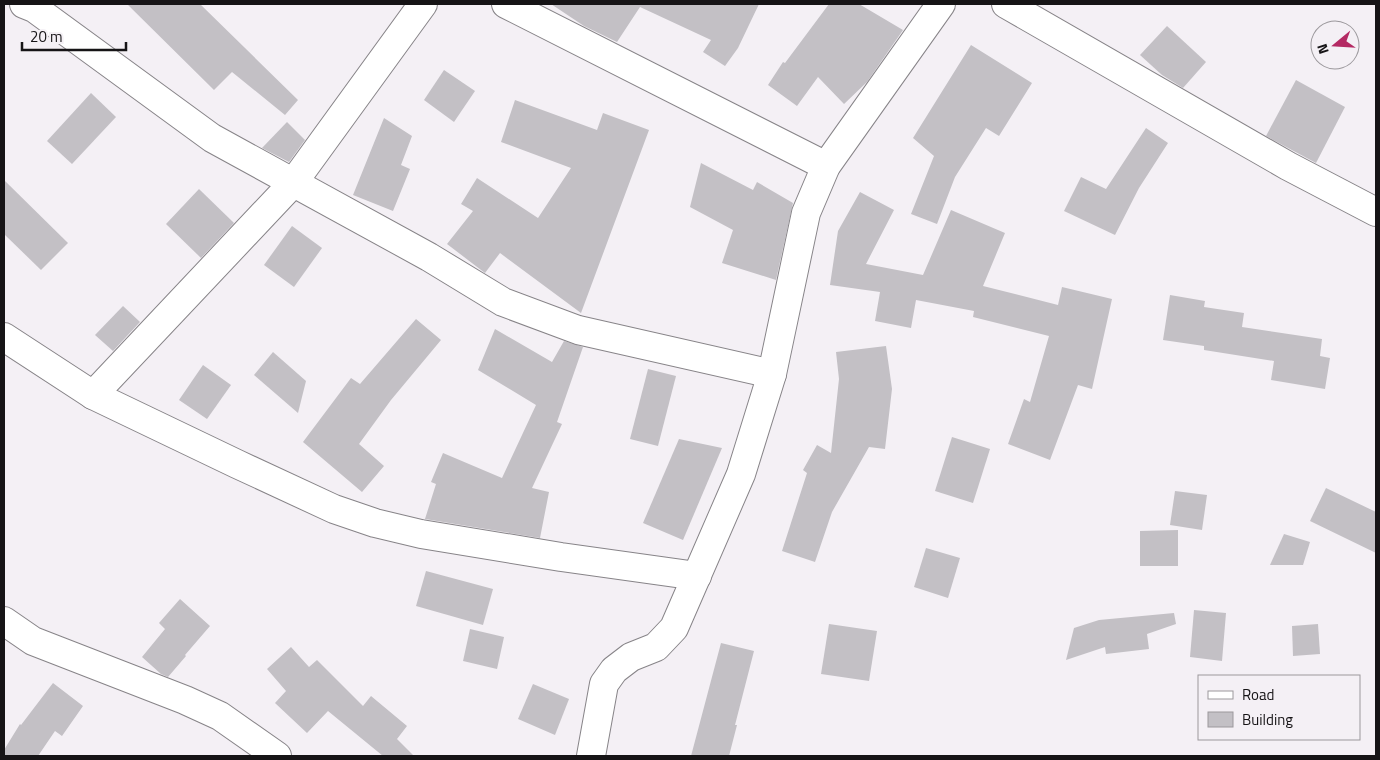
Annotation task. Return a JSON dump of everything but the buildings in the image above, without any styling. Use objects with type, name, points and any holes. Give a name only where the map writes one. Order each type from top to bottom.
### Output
[{"type":"street","points":[[24,4],[34,8],[212,138],[430,257],[503,302],[578,330],[772,374]]},
{"type":"street","points":[[94,395],[293,183],[423,4]]},
{"type":"street","points":[[506,4],[826,166]]},
{"type":"street","points":[[591,756],[604,684],[614,670],[631,657],[656,647],[674,628],[741,474],[772,374],[806,213],[826,166],[941,4]]},
{"type":"street","points":[[1006,4],[1288,166],[1376,212]]},
{"type":"street","points":[[4,337],[94,395],[334,509],[375,523],[420,534],[561,557],[697,576]]},
{"type":"street","points":[[4,621],[33,641],[185,700],[220,716],[277,756]]}]
